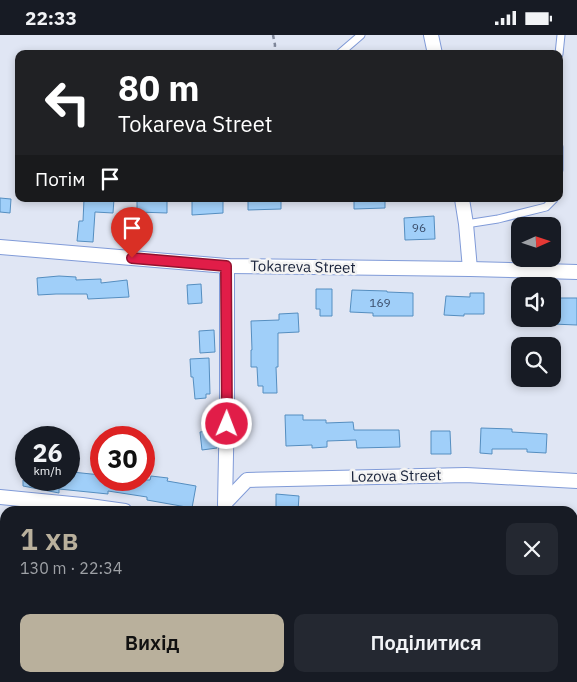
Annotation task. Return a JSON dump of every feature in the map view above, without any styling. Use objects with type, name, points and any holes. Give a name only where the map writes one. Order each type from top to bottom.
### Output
[{"type":"street","points":[[431,35],[434,50]]},
{"type":"street","points":[[462,202],[470,269]]},
{"type":"street","name":"Tokareva Street","points":[[0,247],[226,266],[577,272]]},
{"type":"street","points":[[225,506],[227,404],[226,266]]},
{"type":"street","name":"Lozova Street","points":[[226,506],[247,480],[466,475],[577,481]]},
{"type":"street","points":[[0,497],[89,506]]},
{"type":"lane","points":[[344,50],[361,35]]},
{"type":"lane","points":[[559,50],[561,35]]},
{"type":"lane","points":[[466,224],[498,219],[546,207],[551,202]]},
{"type":"path","points":[[273,35],[274,50]]},
{"type":"building","points":[[0,198],[11,199],[10,213],[0,212]]},
{"type":"building","points":[[84,202],[114,202],[113,213],[95,212],[93,242],[77,241],[79,221],[83,221]]},
{"type":"building","points":[[137,202],[167,202],[167,213],[137,212]]},
{"type":"building","points":[[192,202],[223,202],[223,213],[192,215]]},
{"type":"building","points":[[248,202],[281,202],[281,209],[248,210]]},
{"type":"building","points":[[354,202],[385,202],[385,208],[354,209]]},
{"type":"building","points":[[434,216],[435,239],[405,240],[404,218]]},
{"type":"building","points":[[76,277],[76,280],[101,279],[101,283],[127,280],[129,297],[88,299],[87,294],[38,295],[37,278]]},
{"type":"building","points":[[201,284],[202,303],[188,304],[187,285]]},
{"type":"building","points":[[316,289],[332,289],[332,316],[320,316],[320,309],[316,309]]},
{"type":"building","points":[[352,290],[413,293],[413,316],[373,316],[373,313],[350,312]]},
{"type":"building","points":[[470,293],[484,293],[484,314],[444,315],[446,296],[470,297]]},
{"type":"building","points":[[561,298],[577,298],[577,325],[561,324]]},
{"type":"building","points":[[298,313],[299,332],[278,333],[277,393],[263,393],[263,386],[258,386],[257,367],[251,367],[251,321],[279,320],[279,314]]},
{"type":"building","points":[[214,330],[215,352],[200,353],[199,331]]},
{"type":"building","points":[[209,358],[210,394],[206,394],[206,398],[195,399],[190,359]]},
{"type":"building","points":[[285,415],[303,415],[303,420],[326,420],[326,423],[353,422],[354,430],[399,430],[400,447],[357,448],[356,440],[327,441],[327,447],[312,448],[312,445],[286,446]]},
{"type":"building","points":[[481,428],[512,429],[512,432],[547,434],[546,453],[527,452],[527,449],[492,449],[492,454],[480,453]]},
{"type":"building","points":[[216,430],[217,448],[202,450],[200,432]]},
{"type":"building","points":[[431,431],[450,431],[451,454],[431,454]]},
{"type":"building","points":[[80,473],[90,474],[90,491],[108,491],[108,494],[79,491]]},
{"type":"building","points":[[155,476],[168,478],[167,481],[196,486],[192,506],[181,506],[147,500],[147,497],[108,491],[155,491]]},
{"type":"building","points":[[276,494],[299,496],[298,506],[276,506]]},
{"type":"route","points":[[132,258],[226,266],[227,424]]}]
